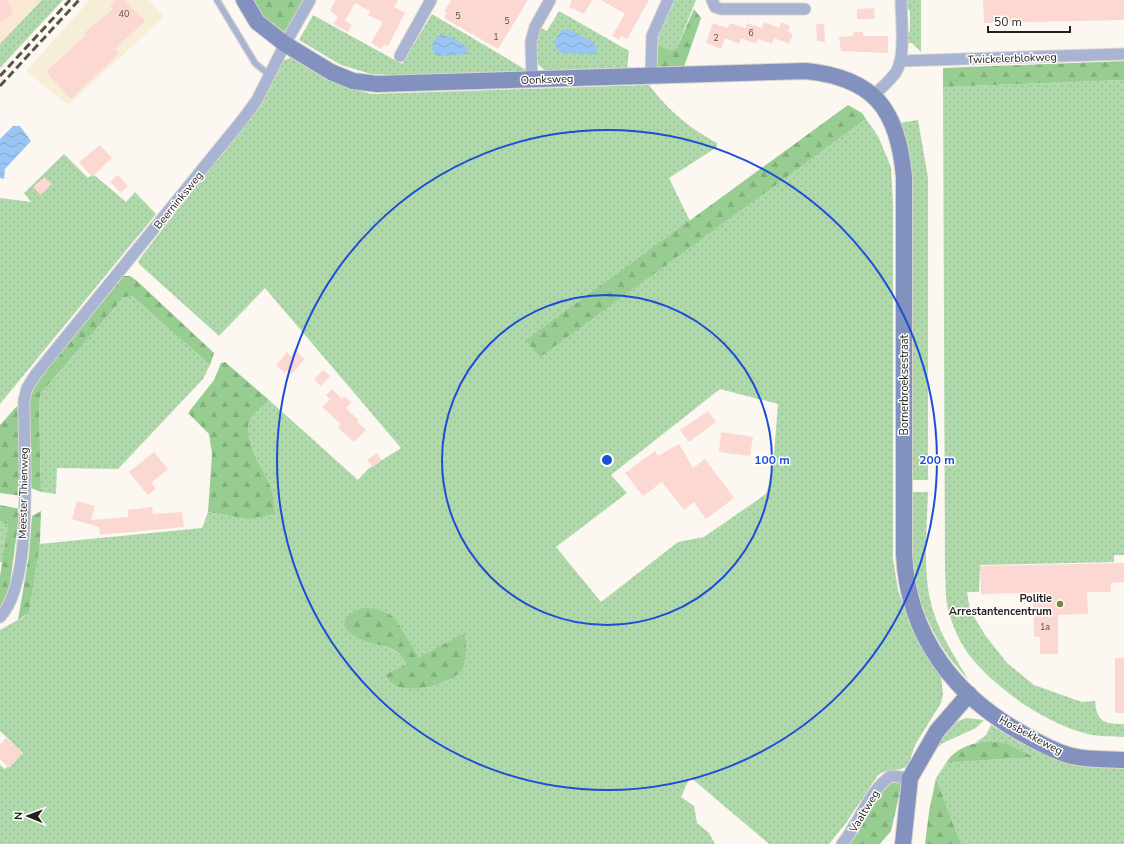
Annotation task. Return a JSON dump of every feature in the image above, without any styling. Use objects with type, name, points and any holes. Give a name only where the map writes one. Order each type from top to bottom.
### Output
[{"type":"main road","name":"Oonksweg","points":[[244,0],[257,22],[285,44],[331,72],[363,83],[377,84],[806,71],[846,78],[874,95]]},
{"type":"main road","name":"Bornerbroeksestraat","points":[[874,95],[893,122],[899,140],[904,177],[904,554],[907,587],[917,618],[933,650],[947,672],[969,694]]},
{"type":"main road","name":"Hosbekkeweg","points":[[969,694],[993,716],[1054,750],[1071,756],[1090,759],[1124,760]]},
{"type":"main road","points":[[903,844],[910,778],[937,731],[969,694]]},
{"type":"street","name":"Beerninksweg","points":[[27,388],[36,374],[243,119],[256,100],[268,74],[310,0]]},
{"type":"street","points":[[400,56],[431,0]]},
{"type":"street","points":[[532,79],[531,42],[535,27],[550,0]]},
{"type":"street","points":[[651,75],[652,36],[668,0]]},
{"type":"street","points":[[712,0],[715,7],[721,9],[805,9]]},
{"type":"street","points":[[874,95],[896,73],[900,61],[901,0]]},
{"type":"street","name":"Twickelerblokweg","points":[[900,61],[1124,54]]},
{"type":"street","name":"Meester Thienweg","points":[[0,617],[8,608],[17,582],[24,534],[24,400],[27,388]]},
{"type":"street","name":"Vaaltweg","points":[[842,844],[853,832],[872,796],[885,780],[890,776],[910,778]]},
{"type":"lane","points":[[217,0],[255,63],[268,74]]},
{"type":"shaded area","points":[[0,0],[42,0],[0,44]]},
{"type":"shaded area","points":[[90,0],[149,0],[164,17],[68,105],[26,71]]},
{"type":"green space","points":[[42,0],[63,0],[0,68],[0,44]]},
{"type":"green space","points":[[249,0],[303,0],[286,33],[259,15]]},
{"type":"green space","points":[[669,0],[696,0],[677,48],[673,51],[657,45],[661,23]]},
{"type":"green space","points":[[906,0],[921,0],[921,52],[912,43],[906,43],[905,34],[910,31],[910,11],[906,8]]},
{"type":"green space","points":[[694,9],[701,18],[684,67],[655,67],[657,45],[673,51],[677,48]]},
{"type":"green space","points":[[559,11],[629,51],[627,70],[547,73],[536,62],[536,34],[540,27],[547,31]]},
{"type":"green space","points":[[432,14],[528,71],[410,76],[371,74],[341,65],[299,40],[313,15],[402,64]]},
{"type":"green space","points":[[294,57],[336,83],[371,94],[649,85],[664,103],[680,118],[697,131],[717,143],[717,147],[669,178],[690,221],[527,340],[540,356],[866,119],[878,136],[891,167],[893,204],[893,559],[898,590],[913,631],[941,676],[943,694],[941,703],[915,745],[908,766],[886,771],[878,775],[846,823],[829,844],[769,844],[690,777],[681,797],[694,806],[697,823],[709,833],[715,844],[0,844],[0,765],[5,769],[23,753],[0,731],[0,630],[25,616],[30,607],[39,544],[202,528],[208,512],[247,519],[272,493],[250,443],[247,432],[249,421],[255,410],[269,400],[358,480],[368,469],[401,448],[265,288],[219,336],[139,264],[138,261],[247,120],[276,70],[284,60]],"holes":[[[720,389],[778,404],[773,467],[766,494],[704,537],[678,542],[601,602],[556,547],[627,493],[611,475]],[[395,618],[419,657],[465,634],[447,681],[421,688],[407,689],[394,685],[384,675],[406,664],[399,654],[381,645]]]},
{"type":"green space","points":[[1124,61],[1124,80],[943,87],[943,68]]},
{"type":"green space","points":[[1124,80],[1124,555],[1114,555],[1114,562],[980,565],[979,592],[967,592],[970,610],[985,635],[1007,663],[1034,685],[1082,702],[1095,701],[1100,718],[1111,723],[1124,724],[1124,737],[1092,735],[1072,729],[1041,715],[1011,695],[985,673],[970,656],[955,629],[948,609],[946,600],[945,570],[943,87]]},
{"type":"green space","points":[[848,105],[862,113],[866,119],[540,357],[526,340]]},
{"type":"green space","points":[[918,120],[928,178],[928,480],[913,480],[912,234],[899,123]]},
{"type":"green space","points":[[64,154],[88,178],[93,174],[126,202],[135,192],[156,214],[0,404],[0,198],[31,202],[24,193]]},
{"type":"green space","points":[[124,276],[130,276],[136,280],[214,353],[210,365],[132,296],[124,297],[41,393],[39,403],[41,492],[31,488],[29,393],[31,388]]},
{"type":"green space","points":[[129,295],[132,296],[210,365],[203,379],[118,469],[57,468],[56,494],[41,492],[39,403],[41,393],[124,297]]},
{"type":"green space","points":[[225,362],[269,400],[254,414],[248,427],[251,446],[272,492],[275,514],[247,519],[208,512],[212,454],[209,434],[188,413],[214,380],[221,363]]},
{"type":"green space","points":[[17,406],[19,412],[22,496],[0,493],[0,425]]},
{"type":"green space","points":[[913,492],[928,492],[926,560],[930,599],[936,620],[968,679],[957,667],[939,642],[925,614],[920,599],[912,560]]},
{"type":"green space","points":[[0,505],[20,509],[9,591],[0,613],[0,576],[8,525],[0,521]]},
{"type":"green space","points":[[41,511],[40,541],[30,607],[28,613],[18,620],[29,555],[32,516]]},
{"type":"green space","points":[[0,521],[8,525],[3,562],[0,562]]},
{"type":"green space","points":[[365,608],[381,611],[395,618],[419,657],[465,633],[466,655],[463,667],[459,673],[452,678],[433,686],[405,689],[396,686],[384,675],[406,664],[401,655],[386,646],[359,639],[344,625],[351,613]]},
{"type":"green space","points":[[967,718],[984,720],[976,728],[943,743],[925,758],[938,739],[948,728],[960,720]]},
{"type":"green space","points":[[991,725],[1009,735],[1060,756],[1124,769],[1124,844],[961,844],[936,778],[946,763],[1032,757],[1011,747],[998,743],[975,743],[986,735]]},
{"type":"green space","points":[[988,741],[1007,744],[1033,757],[946,763],[954,754],[964,747]]},
{"type":"green space","points":[[936,778],[961,844],[925,844],[929,812]]},
{"type":"green space","points":[[891,780],[902,783],[891,831],[880,844],[849,844],[858,833],[878,792]]},
{"type":"water","points":[[568,29],[591,41],[597,47],[596,54],[562,53],[556,48],[556,38],[562,30]]},
{"type":"water","points":[[438,35],[450,37],[458,41],[468,48],[468,54],[437,56],[432,49],[433,42]]},
{"type":"water","points":[[13,126],[20,126],[31,141],[5,169],[4,179],[0,178],[0,139]]},
{"type":"building","points":[[0,0],[7,0],[14,14],[0,22]]},
{"type":"building","points":[[116,0],[124,0],[145,21],[115,49],[119,53],[71,99],[46,72],[86,35],[84,33],[113,9],[110,6]]},
{"type":"building","points":[[336,0],[398,0],[394,7],[405,13],[388,46],[384,44],[381,49],[371,43],[383,22],[368,15],[370,11],[355,3],[345,20],[352,25],[348,32],[333,24],[338,17],[330,10]]},
{"type":"building","points":[[451,0],[528,0],[498,49],[444,18],[447,13],[444,12]]},
{"type":"building","points":[[572,0],[592,0],[584,14],[569,7]]},
{"type":"building","points":[[601,0],[649,0],[627,39],[621,36],[619,40],[612,36],[625,14]]},
{"type":"building","points":[[983,0],[1124,0],[1124,20],[984,23]]},
{"type":"building","points":[[874,8],[875,19],[857,19],[857,9]]},
{"type":"building","points":[[764,22],[779,28],[781,22],[790,26],[788,32],[793,34],[789,44],[774,38],[772,44],[758,39],[756,44],[741,38],[739,44],[725,38],[721,49],[706,43],[713,23],[728,28],[730,23],[745,28],[747,23],[762,28]]},
{"type":"building","points":[[816,24],[824,24],[825,42],[817,41]]},
{"type":"building","points":[[853,32],[863,32],[863,36],[888,36],[888,53],[841,51],[839,37],[853,36]]},
{"type":"building","points":[[100,145],[112,158],[92,177],[79,162]]},
{"type":"building","points":[[118,175],[128,186],[121,193],[110,182]]},
{"type":"building","points":[[44,177],[52,184],[41,195],[33,187]]},
{"type":"building","points":[[295,350],[305,359],[291,374],[287,370],[285,373],[276,365],[287,352],[291,356]]},
{"type":"building","points":[[323,370],[330,376],[321,386],[314,379]]},
{"type":"building","points":[[332,389],[342,399],[344,396],[351,402],[346,408],[358,420],[357,422],[366,430],[354,442],[338,428],[341,424],[322,407],[330,399],[326,395]]},
{"type":"building","points":[[708,411],[716,422],[689,442],[680,430]]},
{"type":"building","points":[[721,432],[753,437],[750,456],[719,452]]},
{"type":"building","points":[[679,444],[693,468],[705,459],[734,498],[706,519],[694,502],[684,510],[662,482],[643,496],[625,473],[655,451],[658,456]]},
{"type":"building","points":[[154,452],[168,469],[151,483],[156,489],[148,495],[129,472]]},
{"type":"building","points":[[377,453],[382,460],[373,467],[367,460]]},
{"type":"building","points":[[77,501],[95,506],[91,520],[128,517],[128,510],[152,507],[153,514],[182,512],[184,527],[100,535],[99,527],[72,519]]},
{"type":"building","name":"Politie Arrestantencentrum","points":[[1124,563],[1124,582],[1111,583],[1111,592],[1087,592],[1088,614],[1058,615],[1058,654],[1040,654],[1040,637],[1034,637],[1033,593],[981,594],[980,566]]},
{"type":"building","points":[[1115,658],[1124,658],[1124,713],[1115,713]]},
{"type":"building","points":[[6,738],[23,753],[9,768],[0,759],[0,745]]},
{"type":"railway","points":[[0,76],[70,0]]},
{"type":"railway","points":[[0,86],[79,0]]},
{"type":"place","name":"Politie Arrestantencentrum","points":[[1060,604]]}]
